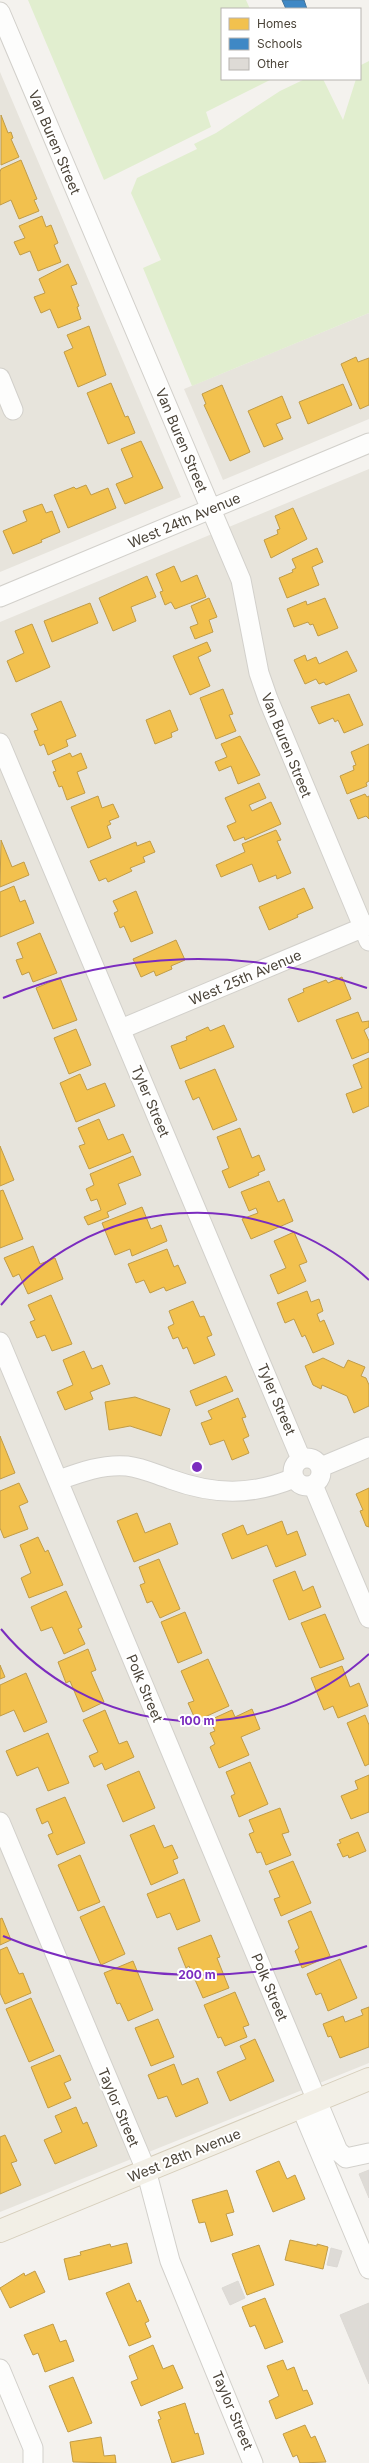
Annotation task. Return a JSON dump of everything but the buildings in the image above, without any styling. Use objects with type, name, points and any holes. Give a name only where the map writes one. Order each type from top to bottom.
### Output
[{"type":"main road","name":"West 28th Avenue","points":[[0,2231],[369,2079]]},
{"type":"street","name":"Van Buren Street","points":[[0,12],[240,580],[259,673],[268,699],[367,932]]},
{"type":"street","points":[[0,378],[14,410]]},
{"type":"street","name":"West 24th Avenue","points":[[0,597],[369,443]]},
{"type":"street","name":"Tyler Street","points":[[0,743],[302,1459]]},
{"type":"street","name":"West 25th Avenue","points":[[121,1028],[367,932]]},
{"type":"street","name":"Polk Street","points":[[0,1342],[59,1480],[309,2104]]},
{"type":"street","points":[[321,1467],[369,1447]]},
{"type":"street","points":[[313,1458],[321,1467],[321,1476],[312,1485],[304,1486],[294,1478],[294,1467],[302,1459],[313,1458]]},
{"type":"street","points":[[59,1480],[86,1470],[125,1466],[146,1469],[206,1490],[228,1492],[252,1490],[294,1478]]},
{"type":"street","points":[[312,1485],[369,1618]]},
{"type":"street","name":"Taylor Street","points":[[0,1822],[146,2170],[170,2261],[253,2463]]},
{"type":"street","points":[[309,2104],[338,2151],[346,2158],[369,2153]]},
{"type":"street","points":[[309,2104],[369,2269]]},
{"type":"street","points":[[0,2369],[33,2448],[34,2463]]},
{"type":"shaded area","points":[[0,72],[181,497],[0,572]]},
{"type":"shaded area","points":[[369,313],[369,419],[223,480],[184,389]]},
{"type":"shaded area","points":[[369,469],[369,2063],[0,2212],[0,622]]},
{"type":"green space","points":[[28,0],[246,0],[250,8],[221,8],[221,80],[270,80],[206,112],[211,127],[104,180]]},
{"type":"green space","points":[[369,61],[369,313],[192,386],[143,268],[161,260],[131,193],[137,178],[197,149],[194,144],[216,133],[280,91],[303,80],[323,80],[343,120],[356,80],[361,80],[361,65]]}]
